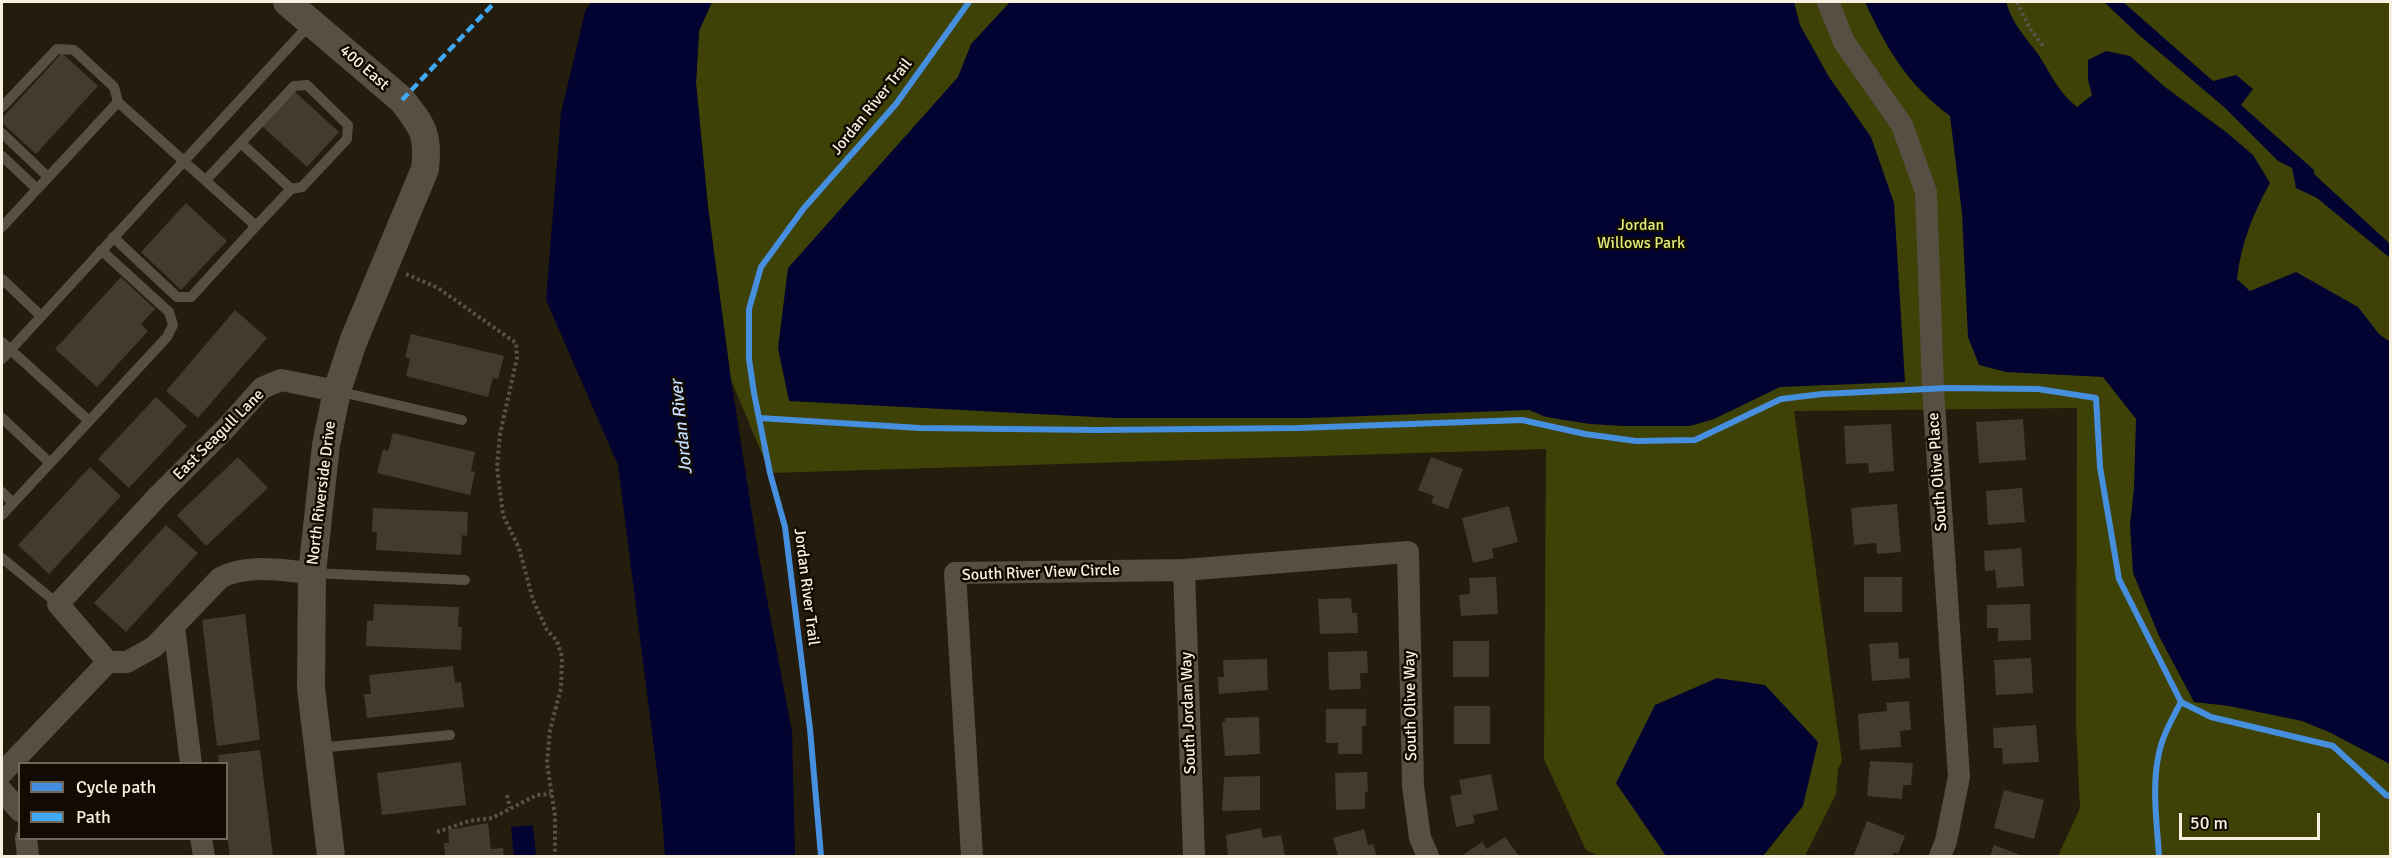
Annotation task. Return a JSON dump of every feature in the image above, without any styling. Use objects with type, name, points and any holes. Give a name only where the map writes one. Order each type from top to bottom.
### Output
[{"type":"street","name":"400 East","points":[[287,2],[402,100],[417,119],[428,145]]},
{"type":"street","name":"South Olive Place","points":[[1828,2],[1844,42],[1902,125],[1926,192],[1933,389],[1959,777],[1946,841],[1940,856]]},
{"type":"street","name":"North Riverside Drive","points":[[331,856],[312,688],[312,573],[326,445],[337,391],[353,342],[425,169],[428,145]]},
{"type":"street","name":"East Seagull Lane","points":[[58,604],[262,388],[281,380],[337,391]]},
{"type":"street","name":"South River View Circle","points":[[972,856],[955,573],[1184,570],[1408,552]]},
{"type":"street","name":"South Olive Way","points":[[1408,552],[1413,786],[1420,838],[1428,856]]},
{"type":"street","points":[[2,773],[108,662],[127,662],[154,647],[203,594],[229,573],[255,569],[312,573]]},
{"type":"street","name":"South Jordan Way","points":[[1184,570],[1194,856]]},
{"type":"street","points":[[58,604],[108,662]]},
{"type":"street","points":[[174,626],[191,762]]},
{"type":"street","points":[[2,791],[18,809]]},
{"type":"street","points":[[26,840],[28,856]]},
{"type":"street","points":[[201,840],[204,856]]},
{"type":"lane","points":[[2,359],[6,345],[41,316],[312,22]]},
{"type":"lane","points":[[2,107],[57,49],[74,50],[114,87],[118,102],[256,226]]},
{"type":"lane","points":[[113,237],[177,297],[191,297],[291,189],[302,187],[347,139],[348,125],[308,85],[294,86],[206,180]]},
{"type":"lane","points":[[2,227],[118,102]]},
{"type":"lane","points":[[2,133],[48,177]]},
{"type":"lane","points":[[241,143],[291,189]]},
{"type":"lane","points":[[2,156],[37,189]]},
{"type":"lane","points":[[2,515],[168,337],[173,325],[170,312],[101,250]]},
{"type":"lane","points":[[2,279],[41,316]]},
{"type":"lane","points":[[6,345],[89,421]]},
{"type":"lane","name":"East Seagull Lane","points":[[337,391],[462,420]]},
{"type":"lane","points":[[2,418],[50,463]]},
{"type":"lane","points":[[2,492],[13,503]]},
{"type":"lane","points":[[2,558],[58,604]]},
{"type":"lane","points":[[312,573],[465,580]]},
{"type":"lane","points":[[318,748],[450,735]]},
{"type":"path","points":[[2017,2],[2030,29],[2044,47]]},
{"type":"path","points":[[404,273],[438,288],[516,343],[517,358],[496,467],[503,515],[519,548],[533,600],[547,630],[558,641],[562,657],[561,688],[550,730],[547,763],[555,816],[555,856]]},
{"type":"path","points":[[437,832],[469,821],[492,818],[537,795],[551,794]]},
{"type":"path","points":[[507,795],[510,808]]},
{"type":"green space","name":"Jordan Willows Park","points":[[712,2],[2390,2],[2390,856],[2058,856],[2080,808],[2076,723],[2077,408],[1794,411],[1842,761],[1838,769],[1836,794],[1805,856],[1599,856],[1586,850],[1544,759],[1546,449],[770,473],[731,380],[708,207],[696,83],[699,31]]},
{"type":"water","name":"Jordan River","points":[[591,2],[712,2],[699,31],[696,83],[708,207],[731,380],[758,551],[792,732],[795,856],[665,856],[661,804],[618,465],[546,300],[561,113],[585,12]]},
{"type":"water","points":[[1010,2],[1794,2],[1800,25],[1829,77],[1871,137],[1894,203],[1905,382],[1780,387],[1714,419],[1690,426],[1590,424],[1546,417],[1529,410],[1309,418],[1114,418],[789,401],[778,348],[788,268],[958,77],[971,44]]},
{"type":"water","points":[[1865,2],[2006,2],[2019,30],[2038,54],[2060,89],[2077,107],[2092,95],[2088,80],[2088,60],[2106,51],[2130,56],[2165,87],[2253,155],[2270,183],[2249,229],[2241,253],[2237,279],[2250,291],[2296,272],[2358,307],[2379,334],[2390,342],[2390,764],[2329,732],[2302,721],[2229,706],[2194,702],[2159,636],[2133,573],[2130,525],[2134,488],[2136,419],[2103,377],[2006,372],[1979,365],[1968,337],[1962,213],[1950,116],[1922,91],[1900,65]]},
{"type":"water","points":[[2104,2],[2123,2],[2213,81],[2236,75],[2253,89],[2241,105],[2314,170],[2314,174],[2390,244],[2390,258],[2317,198],[2296,188],[2292,168],[2278,161],[2224,107]]},
{"type":"water","points":[[1717,678],[1765,685],[1818,742],[1803,806],[1763,856],[1666,856],[1616,783],[1655,705]]},
{"type":"water","points":[[533,825],[536,856],[514,856],[511,827]]},
{"type":"building","points":[[62,53],[98,86],[36,154],[2,123],[2,118]]},
{"type":"building","points":[[293,90],[339,132],[307,167],[261,125]]},
{"type":"building","points":[[186,203],[227,241],[181,290],[141,252]]},
{"type":"building","points":[[121,277],[155,309],[141,324],[148,331],[97,387],[55,349]]},
{"type":"building","points":[[235,310],[267,338],[198,418],[166,391]]},
{"type":"building","points":[[411,334],[504,356],[498,379],[493,378],[488,397],[406,376],[410,359],[405,357]]},
{"type":"building","points":[[156,397],[187,426],[129,488],[98,459]]},
{"type":"building","points":[[2023,419],[2026,460],[1979,463],[1976,422]]},
{"type":"building","points":[[1891,424],[1894,471],[1869,473],[1868,463],[1846,464],[1844,426]]},
{"type":"building","points":[[393,433],[475,452],[471,471],[475,472],[470,495],[377,473],[383,449],[388,451]]},
{"type":"building","points":[[238,457],[268,488],[206,546],[177,515]]},
{"type":"building","points":[[1431,457],[1463,469],[1448,509],[1431,503],[1434,496],[1418,490]]},
{"type":"building","points":[[90,467],[121,496],[49,574],[18,545]]},
{"type":"building","points":[[2022,488],[2025,522],[1988,525],[1986,491]]},
{"type":"building","points":[[1897,504],[1901,552],[1877,554],[1876,543],[1854,545],[1851,508]]},
{"type":"building","points":[[1509,506],[1518,542],[1492,549],[1494,558],[1473,563],[1462,518]]},
{"type":"building","points":[[373,508],[468,512],[467,536],[462,535],[461,555],[376,550],[377,532],[372,532]]},
{"type":"building","points":[[166,525],[198,553],[126,632],[94,603]]},
{"type":"building","points":[[2021,548],[2024,586],[1997,588],[1995,570],[1985,571],[1984,551]]},
{"type":"building","points":[[1496,577],[1498,614],[1461,616],[1459,595],[1470,594],[1469,578]]},
{"type":"building","points":[[1864,577],[1902,577],[1902,612],[1864,612]]},
{"type":"building","points":[[1351,598],[1352,613],[1357,613],[1358,633],[1320,634],[1318,599]]},
{"type":"building","points":[[374,604],[459,607],[458,627],[462,627],[461,650],[366,646],[367,621],[373,621]]},
{"type":"building","points":[[2030,604],[2031,640],[1998,641],[1998,628],[1987,628],[1987,605]]},
{"type":"building","points":[[245,614],[260,740],[217,746],[202,620]]},
{"type":"building","points":[[1453,641],[1489,641],[1489,677],[1453,677]]},
{"type":"building","points":[[1898,642],[1899,659],[1909,658],[1910,678],[1872,681],[1869,644]]},
{"type":"building","points":[[1367,651],[1368,673],[1360,673],[1361,689],[1329,690],[1328,652]]},
{"type":"building","points":[[2031,658],[2033,693],[1996,695],[1994,660]]},
{"type":"building","points":[[1267,659],[1268,690],[1219,694],[1218,677],[1224,677],[1223,660]]},
{"type":"building","points":[[453,666],[455,683],[461,682],[464,707],[367,718],[364,694],[371,694],[369,675]]},
{"type":"building","points":[[1909,701],[1911,730],[1900,731],[1901,747],[1860,750],[1858,714],[1887,711],[1886,703]]},
{"type":"building","points":[[1454,706],[1490,706],[1490,744],[1454,744]]},
{"type":"building","points":[[1326,709],[1366,709],[1366,726],[1362,726],[1362,754],[1338,754],[1338,743],[1326,743]]},
{"type":"building","points":[[1259,717],[1260,754],[1225,756],[1222,722],[1225,722],[1225,718]]},
{"type":"building","points":[[2036,725],[2039,762],[2003,764],[2002,748],[1994,748],[1993,728]]},
{"type":"building","points":[[260,750],[273,856],[230,856],[228,840],[228,762],[219,762],[218,755]]},
{"type":"building","points":[[1870,761],[1913,763],[1911,785],[1903,785],[1902,799],[1867,796]]},
{"type":"building","points":[[461,762],[466,805],[382,815],[377,773]]},
{"type":"building","points":[[1367,772],[1368,792],[1365,792],[1365,809],[1336,810],[1335,773]]},
{"type":"building","points":[[1491,774],[1498,810],[1473,815],[1475,823],[1456,827],[1450,796],[1462,794],[1459,780]]},
{"type":"building","points":[[1260,776],[1260,810],[1222,811],[1224,777]]},
{"type":"building","points":[[2004,790],[2044,800],[2034,839],[1994,828]]},
{"type":"building","points":[[1867,821],[1905,836],[1898,854],[1894,852],[1892,856],[1854,855]]},
{"type":"building","points":[[488,823],[491,849],[503,848],[504,856],[445,856],[444,843],[449,843],[448,830]]},
{"type":"building","points":[[1261,828],[1263,838],[1281,835],[1285,856],[1228,856],[1226,835]]},
{"type":"building","points":[[1364,829],[1368,845],[1373,844],[1377,856],[1338,856],[1333,838]]},
{"type":"building","points":[[1505,837],[1519,856],[1466,856],[1464,854],[1482,842],[1487,849]]},
{"type":"building","points":[[1994,845],[2023,856],[1990,856]]},
{"type":"marked path","points":[[402,100],[495,2]]},
{"type":"cycle path","name":"Jordan River Trail","points":[[821,856],[810,729],[785,527],[770,473],[754,393],[749,359],[749,309],[761,267],[804,208],[896,104],[969,2]]},
{"type":"cycle path","points":[[759,418],[920,428],[1098,430],[1298,428],[1522,420],[1585,434],[1636,441],[1695,440],[1781,399],[1822,394],[1948,388],[2038,389],[2096,398],[2100,467],[2119,579],[2181,702],[2211,717],[2333,746],[2386,795],[2390,796]]},
{"type":"cycle path","points":[[2159,856],[2155,807],[2156,770],[2159,751],[2167,729],[2181,702]]}]
